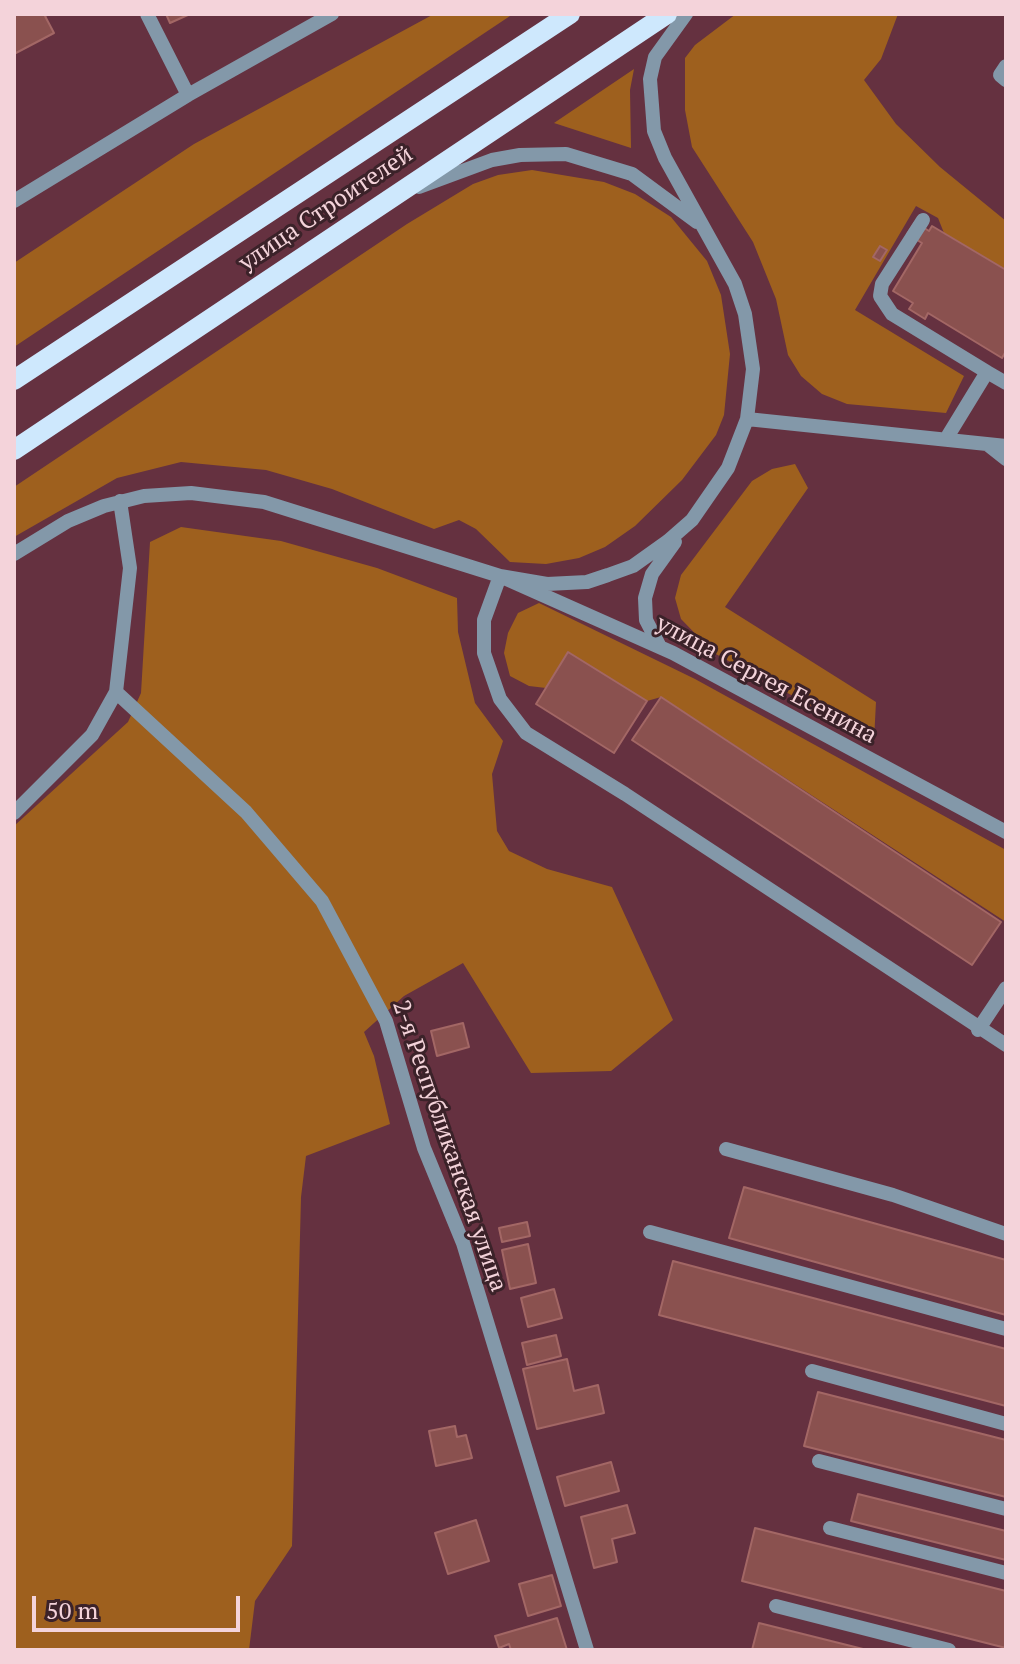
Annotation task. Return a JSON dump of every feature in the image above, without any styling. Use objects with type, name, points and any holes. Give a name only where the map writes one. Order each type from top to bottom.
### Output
[{"type":"main road","name":"улица Строителей","points":[[14,380],[570,14]]},
{"type":"main road","name":"улица Строителей","points":[[14,450],[667,14]]},
{"type":"street","points":[[147,14],[188,95]]},
{"type":"street","points":[[14,201],[188,95],[332,14]]},
{"type":"street","points":[[661,648],[646,620],[645,598],[657,564],[728,468],[747,419],[753,369],[745,314],[735,284],[665,158],[650,105],[650,79],[655,57],[686,14]]},
{"type":"street","points":[[1006,66],[1000,75],[1006,80]]},
{"type":"street","points":[[374,208],[492,160],[520,155],[566,154],[632,174],[707,230]]},
{"type":"street","points":[[923,220],[882,284],[882,302],[892,314],[1006,383]]},
{"type":"street","points":[[946,439],[987,372]]},
{"type":"street","points":[[747,419],[1006,446]]},
{"type":"street","points":[[987,444],[1006,459]]},
{"type":"street","points":[[14,554],[68,521],[120,501],[191,493],[241,497],[287,508],[500,576],[547,584],[587,582],[633,566],[692,520]]},
{"type":"street","points":[[14,813],[92,735],[116,692],[130,568],[120,501]]},
{"type":"street","points":[[500,576],[484,620],[484,653],[500,699],[519,727],[978,1030],[1006,1045]]},
{"type":"street","name":"улица Сергея Есенина","points":[[500,576],[661,648],[1006,832]]},
{"type":"street","name":"2-я Республиканская улица","points":[[116,692],[246,812],[322,901],[386,1021],[424,1148],[463,1243],[587,1650]]},
{"type":"street","points":[[978,1030],[1006,988]]},
{"type":"street","points":[[726,1149],[893,1195],[1006,1234]]},
{"type":"street","points":[[650,1232],[1006,1329]]},
{"type":"street","points":[[812,1371],[1006,1424]]},
{"type":"street","points":[[819,1461],[1006,1509]]},
{"type":"street","points":[[830,1528],[1006,1573]]},
{"type":"street","points":[[776,1606],[949,1650]]},
{"type":"shaded area","points":[[434,14],[513,14],[14,347],[14,263],[194,144]]},
{"type":"shaded area","points":[[736,14],[898,14],[881,59],[864,80],[896,124],[940,167],[1006,221],[1006,270],[944,233],[938,218],[916,206],[855,310],[964,376],[946,413],[847,404],[822,394],[801,376],[788,355],[776,299],[753,242],[692,147],[685,110],[685,58],[695,45]]},
{"type":"shaded area","points":[[634,69],[630,90],[631,148],[554,123]]},
{"type":"shaded area","points":[[532,170],[604,182],[635,194],[671,217],[707,261],[721,295],[730,354],[724,415],[716,435],[682,480],[635,526],[605,547],[579,558],[546,564],[510,562],[476,529],[459,520],[434,529],[332,489],[266,470],[181,462],[117,478],[14,537],[14,487],[407,224],[473,184],[498,175]]},
{"type":"shaded area","points":[[795,464],[808,488],[725,607],[876,702],[874,740],[714,653],[681,619],[675,598],[681,575],[752,481],[772,469]]},
{"type":"shaded area","points":[[181,527],[281,541],[377,568],[457,598],[458,632],[475,703],[503,741],[492,774],[497,831],[509,851],[547,869],[612,887],[673,1020],[611,1071],[531,1073],[463,963],[404,996],[364,1032],[374,1056],[390,1124],[306,1156],[301,1197],[292,1546],[255,1601],[249,1650],[14,1650],[14,826],[128,722],[141,693],[150,542]]},
{"type":"shaded area","points":[[539,603],[695,679],[1006,850],[1006,922],[661,697],[647,701],[568,653],[546,688],[529,686],[510,676],[504,653],[508,633],[518,613]]},
{"type":"building","points":[[14,14],[49,14],[45,16],[54,33],[14,54]]},
{"type":"building","points":[[166,14],[190,14],[170,23]]},
{"type":"building","points":[[915,222],[929,231],[932,226],[1006,270],[1006,351],[1002,358],[928,313],[925,319],[909,309],[913,303],[893,291],[922,243],[907,234]]},
{"type":"building","points":[[880,246],[887,250],[880,261],[873,257]]},
{"type":"building","points":[[568,652],[647,701],[614,753],[536,704]]},
{"type":"building","points":[[661,697],[1001,922],[972,965],[632,740]]},
{"type":"building","points":[[463,1023],[469,1047],[437,1056],[431,1031]]},
{"type":"building","points":[[744,1187],[1006,1260],[1006,1315],[729,1238]]},
{"type":"building","points":[[527,1222],[530,1236],[502,1242],[499,1228]]},
{"type":"building","points":[[528,1244],[536,1283],[510,1289],[502,1250]]},
{"type":"building","points":[[673,1261],[1006,1349],[1006,1406],[659,1315]]},
{"type":"building","points":[[554,1289],[562,1318],[528,1327],[521,1298]]},
{"type":"building","points":[[556,1335],[561,1356],[527,1365],[522,1343]]},
{"type":"building","points":[[567,1359],[574,1391],[598,1385],[604,1413],[537,1429],[523,1369]]},
{"type":"building","points":[[818,1392],[1006,1440],[1006,1497],[804,1446]]},
{"type":"building","points":[[455,1426],[457,1437],[466,1435],[472,1458],[436,1466],[429,1431]]},
{"type":"building","points":[[611,1462],[619,1491],[565,1506],[557,1477]]},
{"type":"building","points":[[858,1494],[1006,1531],[1006,1560],[851,1521]]},
{"type":"building","points":[[627,1505],[635,1533],[612,1539],[617,1562],[594,1568],[581,1517]]},
{"type":"building","points":[[476,1520],[489,1561],[448,1574],[435,1533]]},
{"type":"building","points":[[755,1528],[1006,1591],[1006,1648],[742,1581]]},
{"type":"building","points":[[552,1575],[561,1606],[528,1616],[519,1584]]},
{"type":"building","points":[[557,1618],[567,1650],[511,1650],[509,1644],[499,1648],[495,1636]]},
{"type":"building","points":[[759,1623],[867,1650],[752,1650]]}]
